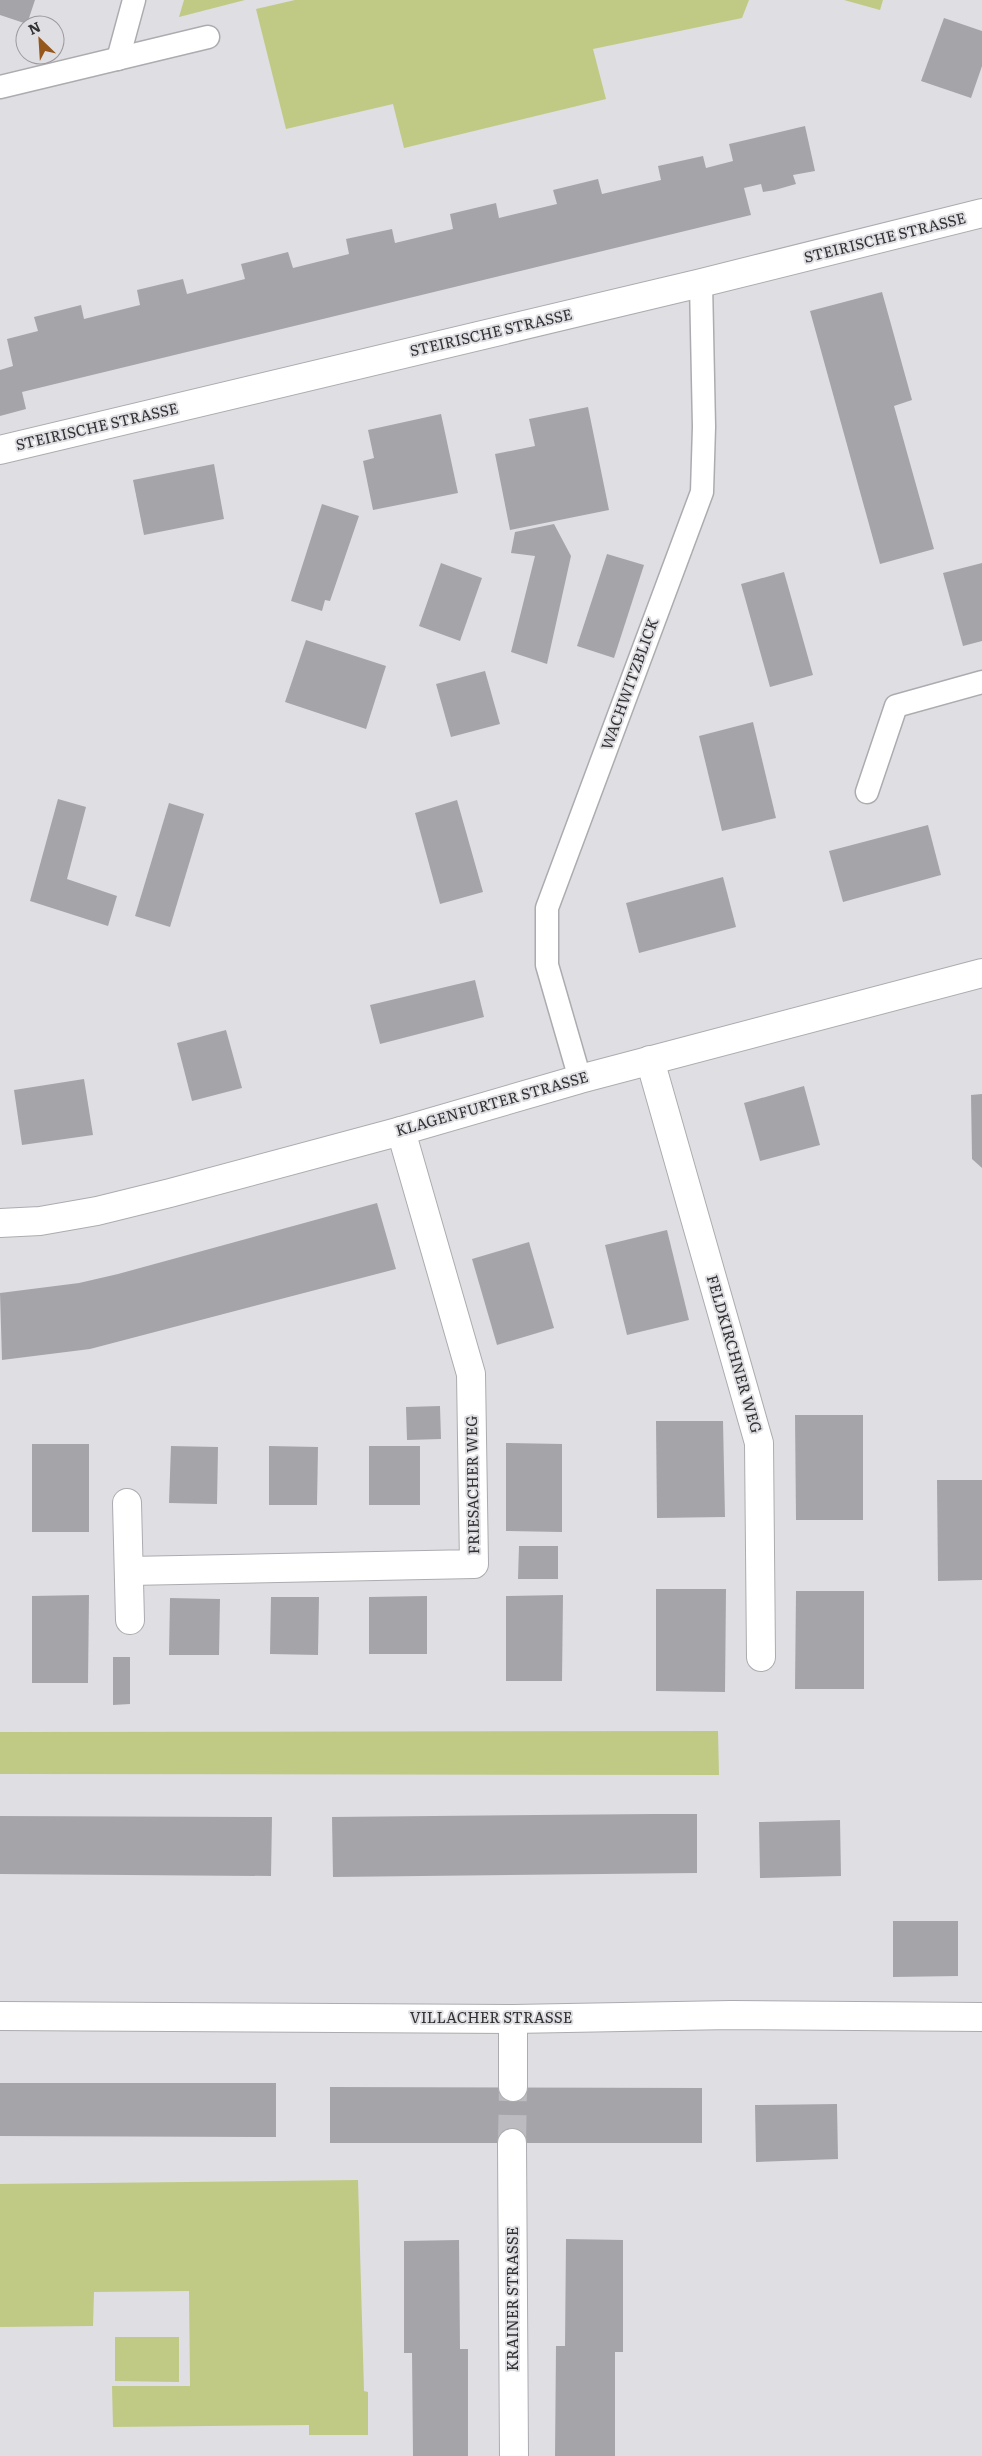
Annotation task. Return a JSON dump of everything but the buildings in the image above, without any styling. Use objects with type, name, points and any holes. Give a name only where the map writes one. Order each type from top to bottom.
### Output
[{"type":"street","name":"STEIRISCHE STRASSE","points":[[0,450],[982,214]]},
{"type":"street","name":"KLAGENFURTER STRASSE","points":[[0,1223],[40,1220],[97,1211],[401,1131],[650,1060],[982,973]]},
{"type":"street","name":"FELDKIRCHNER WEG","points":[[650,1060],[759,1444],[761,1657]]},
{"type":"street","name":"FRIESACHER WEG","points":[[129,1571],[474,1564],[471,1374],[401,1131]]},
{"type":"street","points":[[127,1503],[130,1620]]},
{"type":"street","name":"VILLACHER STRASSE","points":[[0,2016],[513,2019],[731,2015],[982,2017]]},
{"type":"street","points":[[513,2019],[514,2087]]},
{"type":"street","name":"KRAINER STRASSE","points":[[512,2143],[514,2456]]},
{"type":"lane","points":[[118,59],[134,0]]},
{"type":"lane","points":[[0,87],[208,38]]},
{"type":"lane","name":"WACHWITZBLICK","points":[[580,1079],[547,965],[547,908],[702,492],[704,428],[701,283]]},
{"type":"lane","points":[[867,792],[896,706],[982,682]]},
{"type":"green space","points":[[184,0],[245,0],[179,17]]},
{"type":"green space","points":[[295,0],[749,0],[742,18],[593,49],[606,99],[404,148],[393,104],[286,129],[256,9]]},
{"type":"green space","points":[[844,0],[883,0],[880,10]]},
{"type":"green space","points":[[718,1731],[719,1775],[0,1774],[0,1732]]},
{"type":"green space","points":[[358,2180],[364,2391],[368,2392],[368,2435],[309,2435],[309,2425],[113,2427],[112,2386],[190,2386],[189,2291],[94,2292],[93,2326],[0,2327],[0,2184]]},
{"type":"green space","points":[[115,2337],[179,2337],[179,2382],[115,2381]]},
{"type":"tunnel","points":[[512,2143],[513,2087]]}]
